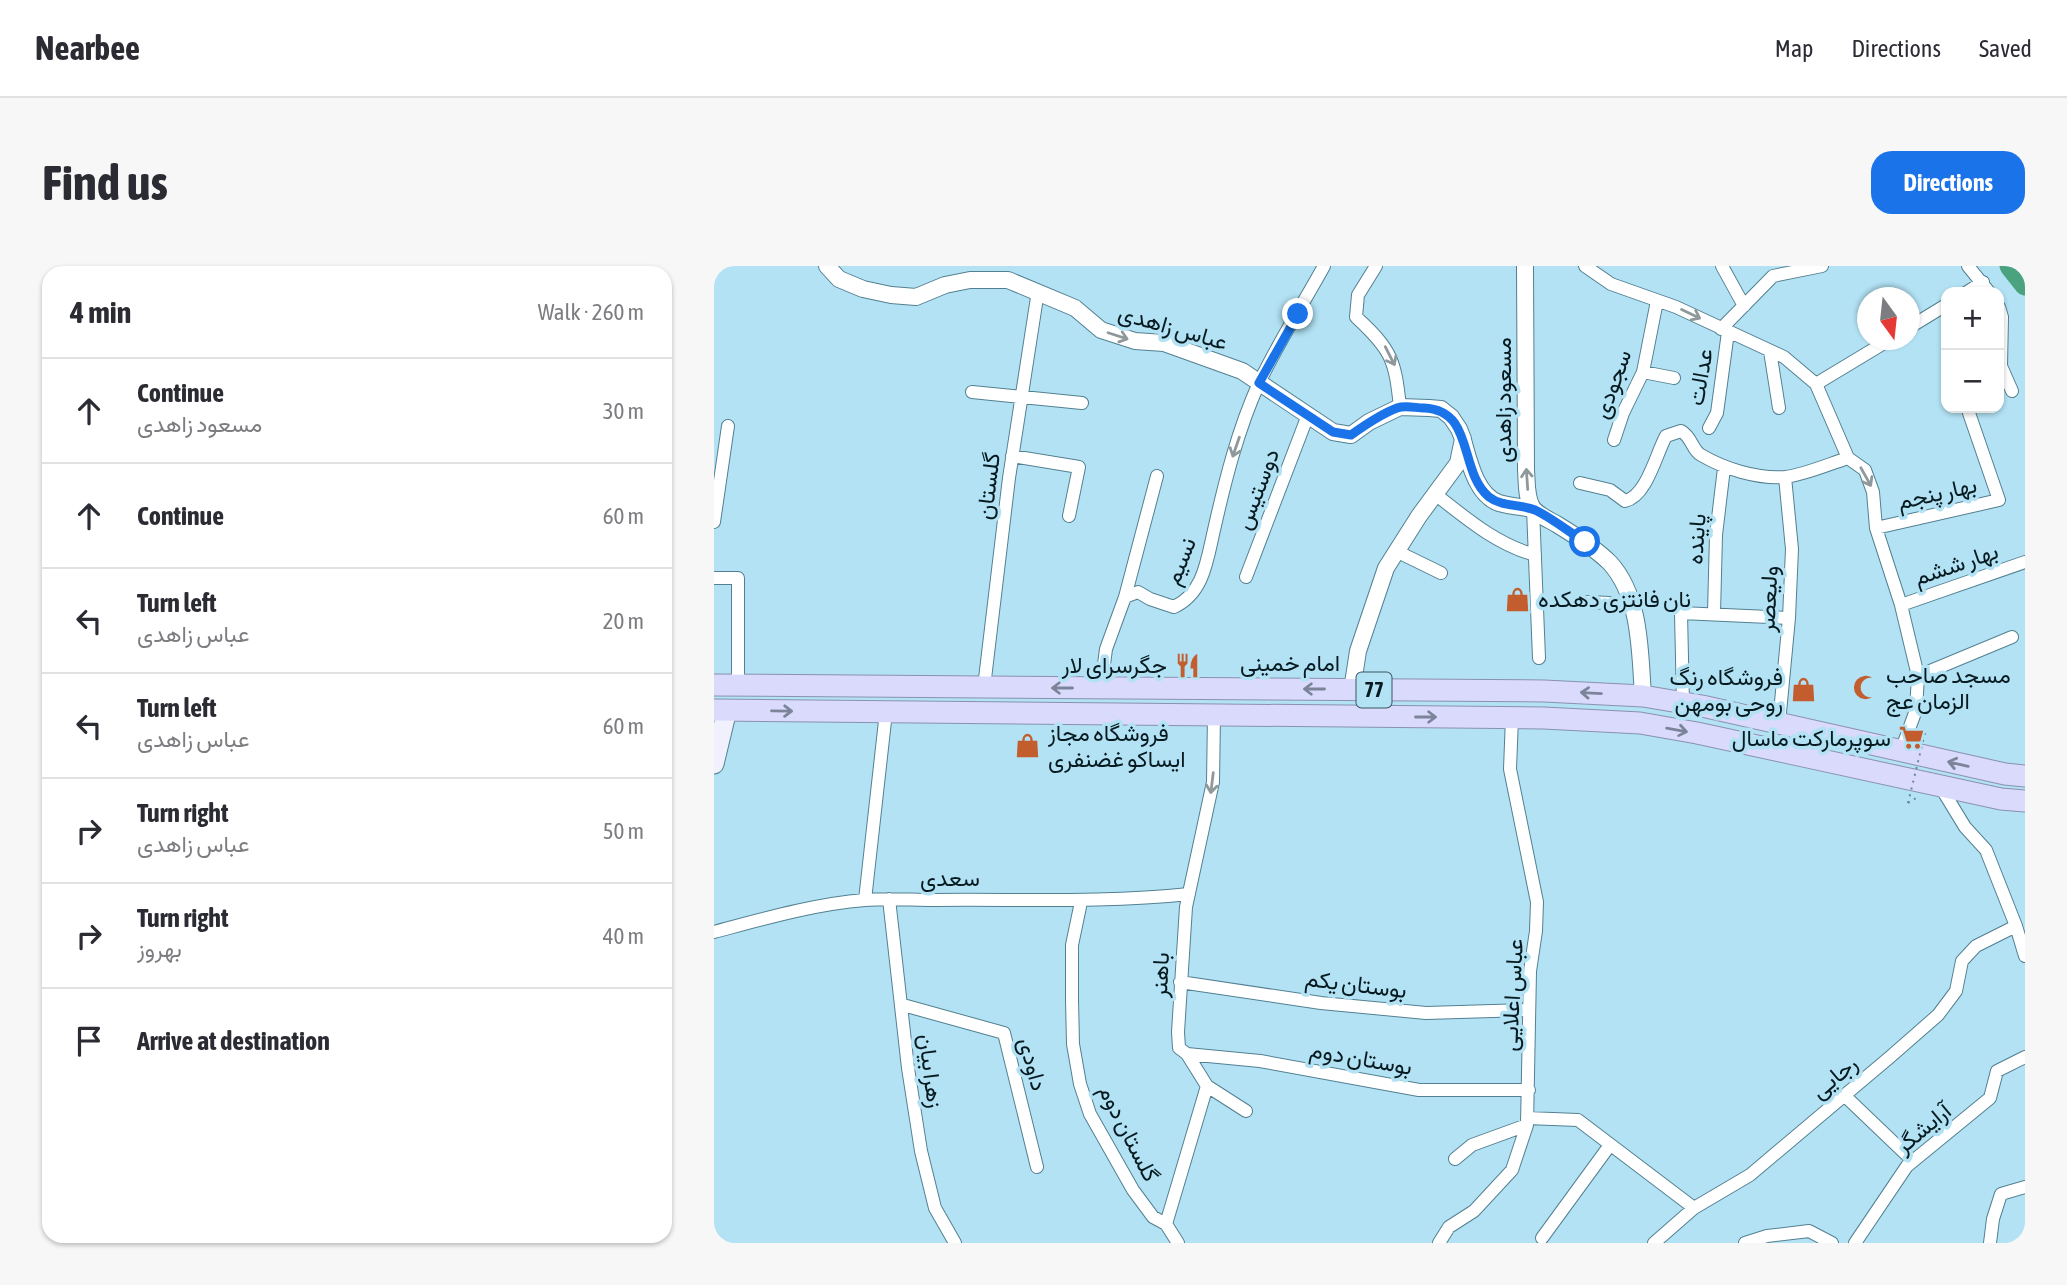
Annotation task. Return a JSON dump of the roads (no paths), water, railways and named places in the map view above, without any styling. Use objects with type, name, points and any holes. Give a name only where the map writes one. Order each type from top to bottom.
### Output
[{"type":"highway","name":"امام خمینی","points":[[714,685],[1544,691],[1643,696],[1779,723],[2005,774],[2025,776]]},
{"type":"highway","points":[[1097,715],[1101,688]]},
{"type":"highway","name":"77","points":[[721,710],[1512,718],[1640,723],[1697,733],[1931,791],[2025,801]]},
{"type":"main road","points":[[714,765],[721,710]]},
{"type":"street","name":"عباس زاهدی","points":[[827,266],[841,272],[863,289],[916,297],[945,285],[970,280],[1008,280],[1075,309],[1101,330],[1135,341],[1164,343],[1242,371],[1333,432],[1351,435],[1369,422],[1399,407],[1441,409],[1455,423],[1462,439]]},
{"type":"street","points":[[1259,383],[1324,266]]},
{"type":"street","points":[[1376,266],[1358,295],[1356,317],[1375,334],[1390,353],[1396,369],[1399,407]]},
{"type":"street","name":"مسعود زاهدی","points":[[1525,266],[1526,470],[1528,498],[1533,509]]},
{"type":"street","points":[[1585,266],[1611,284],[1676,307],[1784,357],[1816,384],[1848,458],[1865,470],[1873,492],[1876,528],[1901,605],[1918,676],[1916,710],[1901,751]]},
{"type":"street","points":[[1722,266],[1744,306]]},
{"type":"street","points":[[1725,330],[1773,271],[1822,266]]},
{"type":"street","points":[[1968,266],[1986,287]]},
{"type":"street","name":"گلستان","points":[[984,687],[1012,456],[1038,291]]},
{"type":"street","name":"سجودی","points":[[1614,440],[1623,412],[1643,372],[1657,301]]},
{"type":"street","points":[[1920,320],[1941,307]]},
{"type":"street","name":"عدالت","points":[[1709,428],[1717,413],[1725,330]]},
{"type":"street","points":[[1816,384],[1872,350]]},
{"type":"street","points":[[2001,350],[2001,366],[2012,391]]},
{"type":"street","points":[[1770,351],[1779,408]]},
{"type":"street","points":[[1643,372],[1674,377]]},
{"type":"street","name":"نسیم","points":[[1125,597],[1138,592],[1174,607],[1188,601],[1198,586],[1207,563],[1232,459],[1259,383]]},
{"type":"street","points":[[972,392],[1082,403]]},
{"type":"street","name":"بهار پنجم","points":[[1876,528],[1999,500],[1969,413]]},
{"type":"street","name":"دوستیس","points":[[1246,577],[1308,415]]},
{"type":"street","points":[[714,522],[728,426]]},
{"type":"street","points":[[1580,484],[1610,490],[1625,501],[1630,500],[1653,469],[1658,450],[1666,436],[1681,431],[1689,435],[1698,454],[1724,468],[1755,474],[1786,477],[1848,458]]},
{"type":"street","points":[[1462,439],[1479,485],[1487,495],[1497,502],[1533,509],[1585,542],[1611,564],[1631,604],[1640,648],[1643,696]]},
{"type":"street","points":[[1352,690],[1358,651],[1385,568],[1458,463],[1462,439]]},
{"type":"street","points":[[1012,456],[1079,467],[1069,516]]},
{"type":"street","name":"پاینده","points":[[1714,613],[1716,535],[1724,468]]},
{"type":"street","points":[[1101,688],[1106,649],[1125,597],[1157,476]]},
{"type":"street","name":"ولیعصر","points":[[1779,723],[1789,618],[1792,549],[1786,477]]},
{"type":"street","points":[[1435,494],[1490,536],[1513,549],[1535,555]]},
{"type":"street","points":[[1533,509],[1539,658]]},
{"type":"street","points":[[1396,551],[1441,573]]},
{"type":"street","name":"بهار ششم","points":[[1901,605],[2025,562]]},
{"type":"street","points":[[714,578],[738,578],[738,685]]},
{"type":"street","points":[[1588,602],[1631,604]]},
{"type":"street","points":[[1683,703],[1681,613],[1789,618]]},
{"type":"street","points":[[1918,676],[2012,637]]},
{"type":"street","points":[[865,900],[886,712]]},
{"type":"street","name":"باهنر","points":[[1207,1086],[1187,1054],[1179,1048],[1180,982],[1186,907],[1213,782],[1214,715]]},
{"type":"street","name":"عباس اعلایی","points":[[1439,1243],[1449,1227],[1474,1211],[1512,1170],[1527,1122],[1530,971],[1537,902],[1510,769],[1512,718]]},
{"type":"street","points":[[1931,791],[1986,850],[2025,956]]},
{"type":"street","name":"سعدی","points":[[714,932],[801,911],[865,900],[1022,899],[1081,902],[1189,894]]},
{"type":"street","name":"زهرا بیان","points":[[889,899],[908,1068],[921,1151],[936,1208],[954,1243]]},
{"type":"street","name":"گلستان دوم","points":[[1081,902],[1072,945],[1073,1044],[1080,1084],[1090,1114],[1133,1190],[1153,1217],[1167,1224],[1178,1243]]},
{"type":"street","name":"رجایی","points":[[1654,1243],[1694,1208],[1750,1175],[1938,1015],[1956,991],[1962,961],[1976,946],[2016,926]]},
{"type":"street","name":"بوستان یکم","points":[[1180,982],[1321,1003],[1426,1013],[1529,1010]]},
{"type":"street","name":"داودی","points":[[903,1005],[1004,1033],[1037,1167]]},
{"type":"street","name":"بوستان دوم","points":[[1187,1054],[1260,1061],[1419,1090],[1529,1090]]},
{"type":"street","name":"آرایشگر","points":[[1855,1243],[1907,1166],[1990,1098],[1997,1071],[2025,1057]]},
{"type":"street","points":[[1167,1224],[1207,1086],[1246,1111]]},
{"type":"street","points":[[1845,1096],[1913,1161]]},
{"type":"street","points":[[1455,1159],[1472,1145],[1527,1122],[1578,1120],[1694,1208]]},
{"type":"street","points":[[1542,1238],[1610,1146]]},
{"type":"street","points":[[1990,1243],[1993,1219],[2001,1194],[2025,1187]]},
{"type":"street","points":[[1745,1243],[1767,1236],[1809,1231],[1832,1243]]},
{"type":"waterway","points":[[2010,266],[2025,285]]},
{"type":"place","name":"نان فانتزی دهکده","points":[[1518,599]]},
{"type":"place","name":"جگرسرای لار","points":[[1187,665]]},
{"type":"place","name":"مسجد صاحب الزمان عج","points":[[1866,688]]},
{"type":"place","name":"فروشگاه رنگ روحی بومهن","points":[[1803,690]]},
{"type":"place","name":"سوپرمارکت ماسال","points":[[1911,738]]},
{"type":"place","name":"فروشگاه مجاز ایساکو غضنفری","points":[[1028,746]]}]
